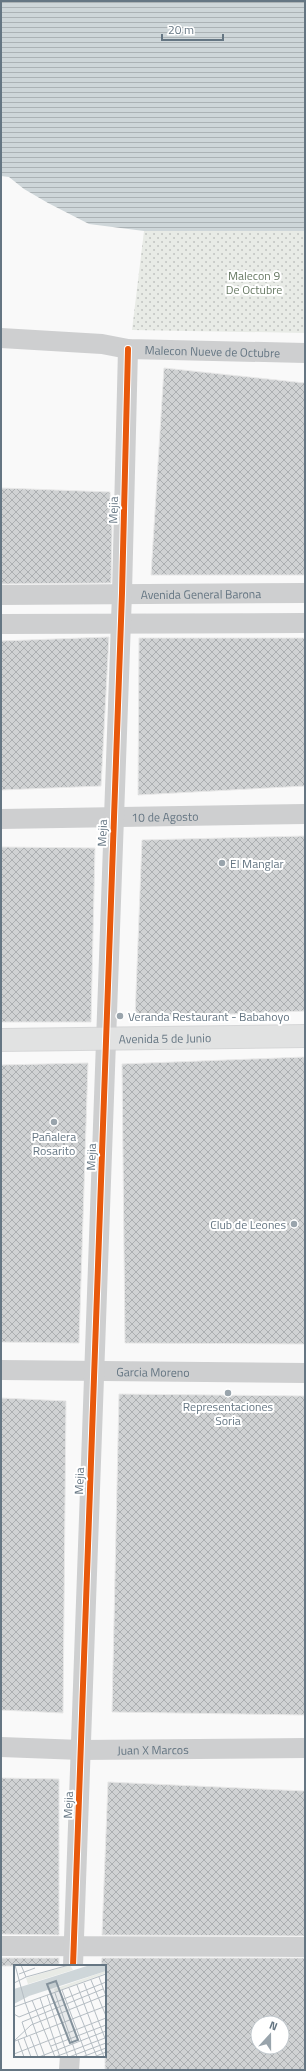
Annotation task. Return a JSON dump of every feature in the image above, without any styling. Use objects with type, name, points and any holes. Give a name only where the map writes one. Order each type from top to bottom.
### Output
[{"type":"main road","name":"Avenida 5 de Junio","points":[[1,1040],[305,1036]]},
{"type":"street","name":"Malecon Nueve de Octubre","points":[[1,338],[102,344],[128,349],[305,353]]},
{"type":"street","name":"Mejia","points":[[73,1965],[122,593],[128,349]]},
{"type":"street","name":"Avenida General Barona","points":[[1,595],[122,593],[305,593]]},
{"type":"street","points":[[1,624],[121,622],[305,623]]},
{"type":"street","name":"10 de Agosto","points":[[1,819],[305,814]]},
{"type":"street","name":"Garcia Moreno","points":[[1,1370],[94,1370],[305,1374]]},
{"type":"street","name":"Juan X Marcos","points":[[1,1747],[81,1750],[305,1748]]},
{"type":"street","points":[[1,1946],[305,1947]]},
{"type":"street","points":[[69,2070],[70,2057]]},
{"type":"green space","name":"Malecon 9 De Octubre","points":[[144,231],[305,231],[305,333],[132,330]]},
{"type":"shaded area","points":[[1,1],[305,1],[305,231],[144,231],[89,224],[24,189],[9,177],[1,176]]},
{"type":"building","points":[[164,368],[305,383],[305,575],[151,575]]},
{"type":"building","points":[[1,488],[110,492],[112,531],[111,583],[1,584]]},
{"type":"building","points":[[109,637],[101,786],[1,790],[1,641]]},
{"type":"building","points":[[139,638],[305,638],[305,786],[138,795]]},
{"type":"building","points":[[305,836],[305,1011],[135,1018],[142,840]]},
{"type":"building","points":[[1,847],[95,848],[91,1022],[1,1022]]},
{"type":"building","points":[[305,1057],[305,1344],[125,1343],[122,1064]]},
{"type":"building","points":[[88,1063],[79,1343],[1,1342],[1,1065]]},
{"type":"building","points":[[119,1394],[305,1396],[305,1715],[112,1712]]},
{"type":"building","points":[[1,1398],[66,1401],[63,1713],[1,1710]]},
{"type":"building","points":[[1,1778],[59,1779],[59,1935],[1,1934]]},
{"type":"building","points":[[108,1782],[305,1791],[305,1936],[102,1935]]},
{"type":"building","points":[[1,1958],[59,1958],[59,1965],[1,1966]]},
{"type":"building","points":[[102,1958],[305,1958],[305,2070],[105,2070],[106,1965],[101,1965]]},
{"type":"cycle path","points":[[73,1965],[122,593],[128,349]]},
{"type":"place","name":"El Manglar","points":[[222,863]]},
{"type":"place","name":"Veranda Restaurant - Babahoyo","points":[[120,1016]]},
{"type":"place","name":"Pañalera Rosarito","points":[[54,1122]]},
{"type":"place","name":"Club de Leones","points":[[294,1224]]},
{"type":"place","name":"Representaciones Soria","points":[[228,1393]]}]
